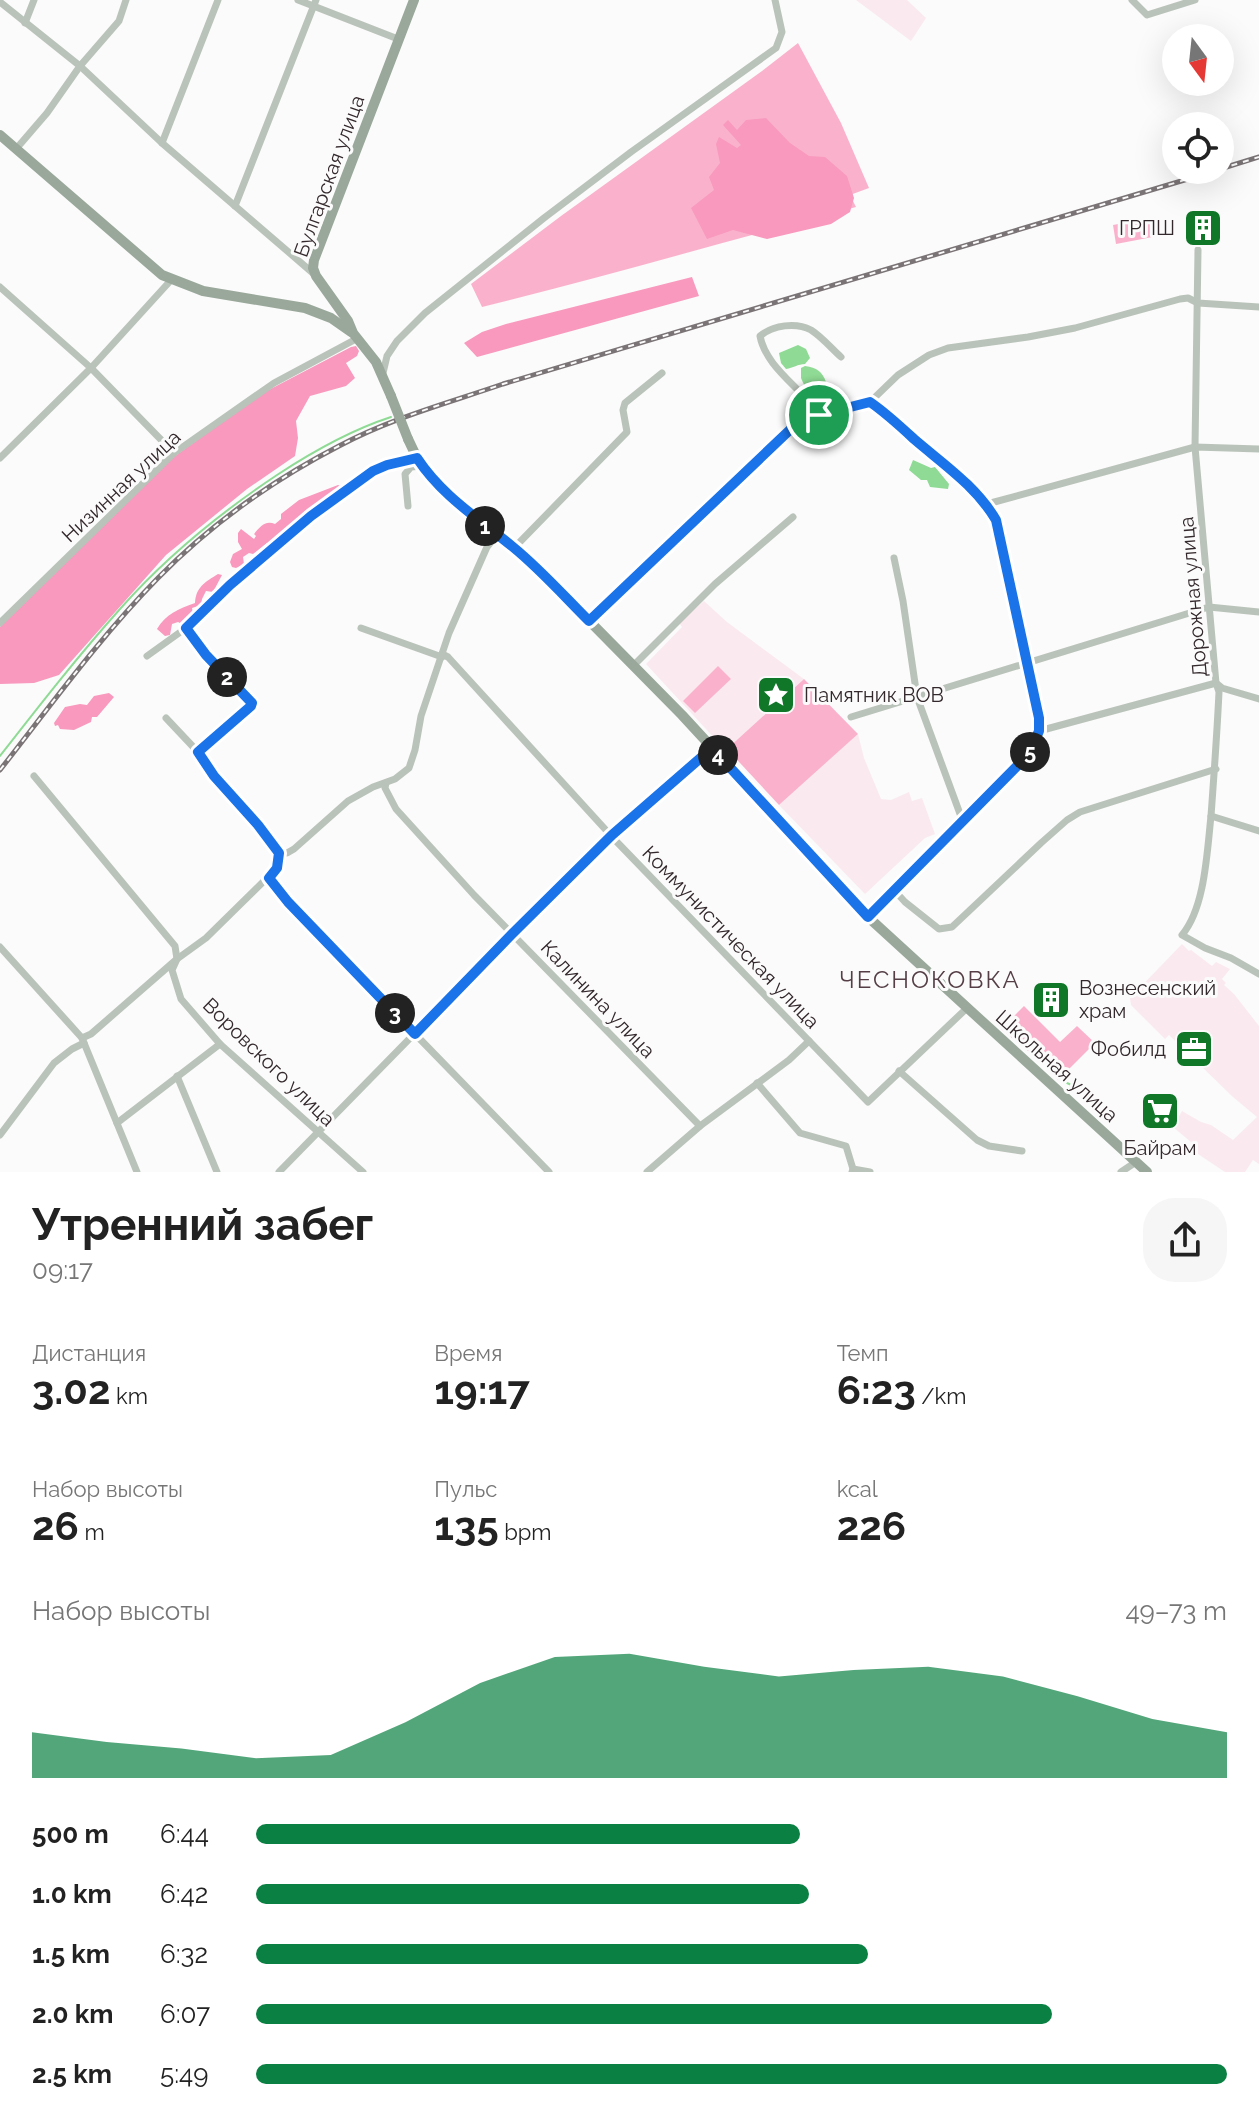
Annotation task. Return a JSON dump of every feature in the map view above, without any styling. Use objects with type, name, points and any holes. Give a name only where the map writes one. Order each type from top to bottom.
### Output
[{"type":"street","points":[[25,23],[34,0]]},
{"type":"street","points":[[16,149],[119,21],[126,0]]},
{"type":"street","points":[[162,143],[218,0]]},
{"type":"street","points":[[298,0],[315,3],[398,39]]},
{"type":"street","name":"Булгарская улица","points":[[408,439],[376,362],[313,268],[414,0]]},
{"type":"street","points":[[383,376],[387,356],[410,326],[425,313],[631,152],[776,48],[782,32],[775,0]]},
{"type":"street","points":[[1132,0],[1147,15],[1195,0]]},
{"type":"street","points":[[0,2],[80,66],[162,143],[316,276]]},
{"type":"street","points":[[235,206],[315,3]]},
{"type":"street","points":[[0,136],[146,262],[172,279],[218,294],[305,308],[331,318],[356,336]]},
{"type":"street","name":"Дорожная улица","points":[[1198,250],[1195,447],[1219,692],[1216,769],[1207,862],[1192,923],[1182,935],[1259,974]]},
{"type":"street","points":[[0,458],[91,368],[172,279]]},
{"type":"street","points":[[2,292],[91,368],[174,453]]},
{"type":"street","points":[[589,621],[794,426],[819,415],[870,402],[929,355],[948,348],[1075,328],[1180,299],[1259,307]]},
{"type":"street","points":[[819,415],[769,357],[760,336],[770,329],[796,326],[810,330],[841,357]]},
{"type":"street","name":"Низинная улица","points":[[0,623],[174,453],[274,383],[356,336]]},
{"type":"street","points":[[514,548],[627,432],[623,410],[625,403],[662,373]]},
{"type":"street","points":[[868,917],[1029,754],[1039,731],[1028,661],[996,520],[987,504],[956,474],[887,413],[870,402]]},
{"type":"street","name":"Школьная улица","points":[[408,439],[419,462],[451,499],[514,548],[589,621],[682,715],[868,917],[1147,1172]]},
{"type":"street","points":[[987,504],[1195,447],[1259,449]]},
{"type":"street","points":[[408,506],[405,474],[419,462]]},
{"type":"street","points":[[147,656],[186,628],[230,585],[311,516],[373,471],[387,465],[419,462]]},
{"type":"street","points":[[633,666],[715,584],[793,517]]},
{"type":"street","points":[[279,853],[294,849],[348,801],[404,773],[412,762],[421,716],[456,615],[487,547],[497,534]]},
{"type":"street","points":[[894,558],[917,697],[963,822]]},
{"type":"street","points":[[851,717],[1209,607],[1259,612]]},
{"type":"street","points":[[186,628],[206,655],[252,703],[198,752]]},
{"type":"street","points":[[361,628],[442,656]]},
{"type":"street","name":"Коммунистическая улица","points":[[442,656],[448,657],[612,835],[868,1102],[899,1071]]},
{"type":"street","points":[[1039,731],[1216,683],[1222,688],[1259,699]]},
{"type":"street","points":[[0,1135],[54,1063],[206,938],[277,868],[279,853],[214,776],[198,752],[166,718]]},
{"type":"street","points":[[279,1172],[612,835],[712,748]]},
{"type":"street","points":[[894,890],[939,929],[952,927],[1041,843],[1080,812],[1216,769]]},
{"type":"street","name":"Воровского улица","points":[[34,776],[175,946],[177,959],[172,970],[181,999],[220,1044],[363,1172]]},
{"type":"street","name":"Калинина улица","points":[[386,783],[385,788],[396,809],[474,895],[700,1126]]},
{"type":"street","points":[[1211,816],[1259,831]]},
{"type":"street","points":[[269,878],[288,902],[549,1172]]},
{"type":"street","points":[[0,947],[83,1041],[137,1172]]},
{"type":"street","points":[[967,1008],[899,1071],[977,1140],[989,1146],[1022,1151]]},
{"type":"street","points":[[647,1172],[700,1126],[789,1060],[809,1041]]},
{"type":"street","points":[[117,1123],[220,1044]]},
{"type":"street","points":[[177,1076],[217,1172]]},
{"type":"street","points":[[757,1083],[800,1133],[846,1146],[852,1170],[870,1172]]},
{"type":"street","points":[[1121,1172],[1136,1162]]},
{"type":"shaded area","points":[[856,0],[907,0],[926,18],[911,41]]},
{"type":"shaded area","points":[[798,43],[841,123],[869,188],[850,195],[856,207],[482,307],[471,284]]},
{"type":"shaded area","points":[[766,118],[790,143],[809,156],[825,157],[847,176],[854,198],[850,212],[831,224],[767,239],[733,230],[707,239],[691,208],[714,190],[709,177],[720,163],[716,144],[719,137],[737,148],[741,145],[723,125],[728,120],[737,130],[746,120]]},
{"type":"shaded area","points":[[1155,217],[1158,236],[1116,244],[1113,225]]},
{"type":"shaded area","points":[[692,277],[699,296],[477,357],[464,343],[482,332],[506,324]]},
{"type":"shaded area","points":[[798,345],[806,349],[810,358],[805,364],[786,369],[779,353]]},
{"type":"shaded area","points":[[356,346],[359,351],[357,356],[346,363],[355,378],[346,386],[310,396],[296,421],[298,438],[295,456],[247,489],[166,555],[59,675],[34,683],[0,684],[0,627],[164,464],[261,394]]},
{"type":"shaded area","points":[[805,366],[821,373],[826,382],[824,389],[805,387],[801,368]]},
{"type":"shaded area","points":[[913,460],[935,467],[949,484],[948,489],[930,487],[927,480],[921,480],[909,470]]},
{"type":"shaded area","points":[[338,485],[343,487],[340,493],[328,501],[321,500],[304,512],[304,520],[294,528],[281,532],[275,544],[267,543],[253,554],[243,557],[244,564],[232,567],[233,554],[242,549],[238,542],[241,529],[254,539],[254,534],[261,527],[268,523],[275,524],[281,519],[281,514],[299,500]]},
{"type":"shaded area","points":[[218,574],[222,575],[213,592],[206,591],[201,605],[192,608],[193,614],[188,624],[172,624],[170,635],[165,636],[157,629],[164,619],[195,603],[199,589]]},
{"type":"shaded area","points":[[704,601],[727,622],[804,679],[727,749],[646,664],[682,627],[679,623]]},
{"type":"shaded area","points":[[718,666],[731,679],[695,713],[683,701]]},
{"type":"shaded area","points":[[804,679],[858,734],[779,805],[727,749]]},
{"type":"shaded area","points":[[109,693],[114,697],[97,717],[92,717],[91,722],[74,730],[55,726],[65,707],[87,705],[94,696]]},
{"type":"shaded area","points":[[858,734],[881,799],[891,800],[909,792],[912,801],[922,798],[935,834],[925,838],[865,894],[779,805]]},
{"type":"shaded area","points":[[1182,944],[1212,966],[1216,962],[1230,969],[1222,979],[1226,983],[1224,985],[1259,1026],[1259,1164],[1253,1160],[1245,1172],[1225,1172],[1189,1148],[1191,1142],[1173,1127],[1182,1111],[1233,1140],[1257,1117],[1169,1035],[1165,1039],[1131,1005],[1130,998]]},
{"type":"shaded area","points":[[1024,1006],[1060,1042],[1077,1026],[1095,1043],[1058,1080],[1046,1066],[1001,1029]]},
{"type":"waterway","points":[[0,756],[120,609],[194,537],[304,458],[347,435],[391,417]]},
{"type":"waterway","points":[[1067,1083],[1087,1092]]},
{"type":"railway","points":[[1234,165],[1259,157]]},
{"type":"railway","points":[[0,770],[96,648],[178,559],[266,489],[359,436],[503,384],[1171,184]]},
{"type":"place","name":"ГРПШ","points":[[1203,228]]},
{"type":"place","name":"Памятник ВОВ","points":[[776,695]]},
{"type":"place","name":"Вознесенский храм","points":[[1051,1000]]},
{"type":"place","name":"Фобилд","points":[[1194,1049]]},
{"type":"place","name":"Байрам","points":[[1160,1111]]},
{"type":"district","name":"ЧЕСНОКОВКА","points":[[930,979]]},
{"type":"route","points":[[870,402],[887,413],[987,504],[1001,537],[1039,718],[1039,731],[1029,754],[868,917],[712,748],[612,835],[415,1034],[288,902],[269,878],[277,868],[279,853],[214,776],[198,752],[252,703],[206,655],[186,628],[230,585],[311,516],[373,471],[417,458],[437,486],[514,548],[589,621],[782,436],[794,426],[819,415],[870,402]]}]
